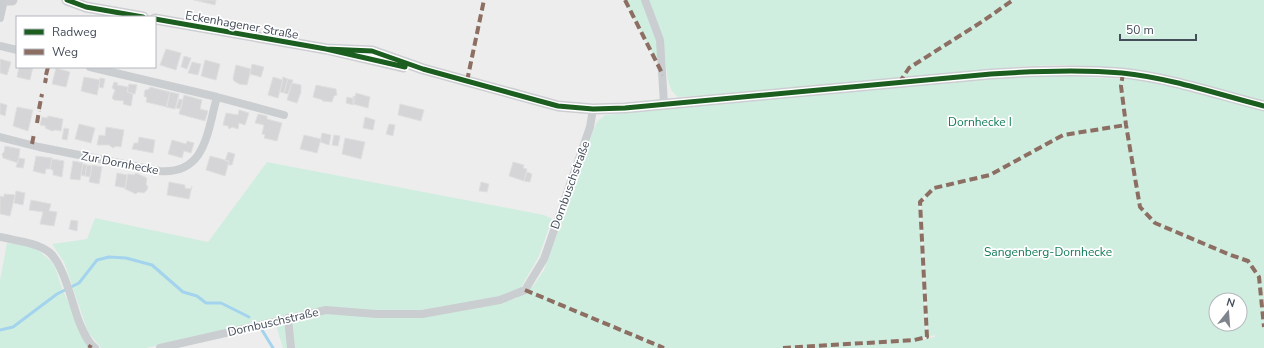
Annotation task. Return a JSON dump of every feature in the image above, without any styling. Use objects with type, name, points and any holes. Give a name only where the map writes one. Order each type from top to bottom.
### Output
[{"type":"main road","points":[[67,0],[86,6],[138,16]]},
{"type":"main road","name":"Eckenhagener Straße","points":[[156,19],[326,49],[372,51],[423,70],[558,106],[593,109],[1050,70],[1116,73],[1153,78],[1264,106]]},
{"type":"street","points":[[0,18],[4,0]]},
{"type":"street","points":[[645,0],[660,40],[664,104]]},
{"type":"street","points":[[0,46],[16,50]]},
{"type":"street","points":[[94,68],[217,97],[284,115]]},
{"type":"street","name":"Zur Dornhecke","points":[[0,137],[152,170],[177,170],[191,164],[199,155],[217,97]]},
{"type":"street","name":"Dornbuschstraße","points":[[160,348],[326,310],[376,314],[422,314],[500,300],[525,290],[544,260],[590,127],[593,109]]},
{"type":"street","points":[[0,237],[32,244],[51,253],[60,266],[80,325],[95,348]]},
{"type":"street","points":[[288,318],[291,348]]},
{"type":"green space","points":[[624,0],[1264,0],[1264,101],[1109,67],[1065,65],[1027,66],[726,94],[678,97],[674,94],[669,84],[665,57],[655,58]]},
{"type":"green space","points":[[1049,75],[1139,80],[1182,89],[1264,111],[1264,348],[283,348],[274,319],[146,348],[101,348],[88,332],[64,262],[52,244],[87,239],[95,218],[208,242],[267,162],[544,215],[552,219],[539,256],[514,300],[533,286],[544,270],[593,131],[597,122],[605,115],[902,86]],"holes":[[[925,196],[926,199],[921,202],[928,337],[935,335],[935,337],[921,340],[926,336],[919,203]]]},
{"type":"green space","points":[[7,243],[33,246],[51,261],[56,270],[63,291],[91,348],[0,348],[0,280]]},
{"type":"building","points":[[194,0],[216,0],[215,5]]},
{"type":"building","points":[[166,49],[181,53],[176,70],[160,65]]},
{"type":"building","points":[[184,56],[191,58],[187,69],[181,67]]},
{"type":"building","points":[[0,59],[11,62],[7,75],[0,73]]},
{"type":"building","points":[[205,60],[220,64],[216,80],[201,76]]},
{"type":"building","points":[[192,62],[201,64],[198,75],[188,73]]},
{"type":"building","points":[[252,64],[264,67],[261,77],[250,74]]},
{"type":"building","points":[[236,65],[251,69],[247,85],[239,84],[234,81],[233,78]]},
{"type":"building","points":[[19,68],[33,68],[30,80],[17,77]]},
{"type":"building","points":[[56,68],[70,72],[66,87],[52,84]]},
{"type":"building","points":[[84,77],[100,80],[97,95],[81,91]]},
{"type":"building","points":[[273,77],[283,80],[278,98],[268,95]]},
{"type":"building","points":[[283,77],[288,79],[284,93],[280,92]]},
{"type":"building","points":[[100,78],[105,79],[103,88],[99,87]]},
{"type":"building","points":[[288,79],[293,80],[288,94],[284,93]]},
{"type":"building","points":[[114,82],[118,83],[117,85],[128,87],[127,92],[133,94],[131,106],[123,104],[124,101],[114,100],[112,98],[115,90],[112,88]]},
{"type":"building","points":[[292,83],[301,85],[301,92],[297,103],[287,100]]},
{"type":"building","points":[[129,84],[137,85],[135,94],[127,92]]},
{"type":"building","points":[[316,85],[336,89],[337,95],[334,96],[332,102],[322,101],[323,100],[313,97]]},
{"type":"building","points":[[150,87],[170,92],[167,107],[146,102],[147,98],[144,96],[145,90],[149,89]]},
{"type":"building","points":[[170,92],[179,94],[175,109],[166,107]]},
{"type":"building","points":[[356,93],[370,97],[368,108],[353,104],[353,96],[355,97]]},
{"type":"building","points":[[184,95],[202,100],[200,109],[208,111],[205,121],[179,114]]},
{"type":"building","points":[[347,97],[355,99],[353,105],[346,103]]},
{"type":"building","points":[[179,99],[183,100],[181,109],[176,108]]},
{"type":"building","points":[[0,103],[7,105],[5,116],[0,114]]},
{"type":"building","points":[[400,104],[424,110],[421,121],[398,115]]},
{"type":"building","points":[[17,107],[33,110],[28,131],[13,126]]},
{"type":"building","points":[[239,110],[249,113],[245,125],[239,123],[238,129],[232,127],[229,129],[228,126],[223,125],[226,113],[238,115]]},
{"type":"building","points":[[258,114],[267,116],[267,119],[282,123],[277,141],[264,138],[265,135],[262,134],[264,125],[255,123]]},
{"type":"building","points":[[48,116],[63,119],[61,131],[52,131],[45,128],[46,126],[40,125],[42,117],[47,118]]},
{"type":"building","points":[[365,117],[375,120],[373,130],[363,128]]},
{"type":"building","points":[[79,124],[95,128],[91,143],[75,139]]},
{"type":"building","points":[[389,124],[395,125],[393,136],[386,134]]},
{"type":"building","points":[[106,127],[124,130],[121,147],[116,146],[113,148],[109,145],[97,145],[99,135],[105,136]]},
{"type":"building","points":[[64,128],[69,129],[67,140],[62,139]]},
{"type":"building","points":[[322,133],[331,135],[329,145],[320,142]]},
{"type":"building","points":[[304,135],[321,139],[317,153],[300,149]]},
{"type":"building","points":[[334,135],[340,136],[338,146],[332,145]]},
{"type":"building","points":[[139,137],[155,140],[153,153],[132,149],[134,143],[138,143]]},
{"type":"building","points":[[345,138],[365,142],[361,159],[342,154]]},
{"type":"building","points":[[172,140],[186,144],[187,141],[194,143],[191,153],[184,151],[182,158],[168,154]]},
{"type":"building","points":[[5,146],[20,149],[18,163],[3,158],[2,154]]},
{"type":"building","points":[[228,152],[235,154],[232,165],[228,165],[229,161],[225,161]]},
{"type":"building","points":[[36,156],[52,158],[50,169],[46,169],[45,174],[33,171]]},
{"type":"building","points":[[210,156],[229,161],[225,176],[206,170]]},
{"type":"building","points":[[19,158],[25,159],[23,168],[16,167]]},
{"type":"building","points":[[52,159],[64,161],[62,177],[53,175],[53,170],[50,169]]},
{"type":"building","points":[[73,161],[83,163],[80,180],[70,179]]},
{"type":"building","points":[[513,162],[524,165],[523,168],[527,169],[524,181],[509,176]]},
{"type":"building","points":[[83,164],[87,165],[85,176],[81,175]]},
{"type":"building","points":[[87,165],[92,166],[90,177],[85,176]]},
{"type":"building","points":[[92,165],[102,167],[99,184],[89,182]]},
{"type":"building","points":[[527,172],[532,174],[530,182],[524,181]]},
{"type":"building","points":[[117,173],[127,175],[125,188],[115,186]]},
{"type":"building","points":[[136,173],[147,178],[146,184],[148,187],[144,193],[138,192],[136,194],[125,189],[128,174],[134,175]]},
{"type":"building","points":[[169,182],[185,185],[185,188],[191,189],[192,186],[189,199],[167,195]]},
{"type":"building","points":[[481,182],[489,184],[487,192],[479,191]]},
{"type":"building","points":[[16,191],[25,193],[23,205],[14,203]]},
{"type":"building","points":[[4,194],[15,195],[10,216],[0,214],[0,196],[4,197]]},
{"type":"building","points":[[31,200],[51,204],[49,211],[57,212],[54,226],[40,224],[43,212],[29,210]]},
{"type":"building","points":[[71,220],[78,221],[77,231],[69,229]]},
{"type":"waterway","points":[[0,330],[13,327],[57,294],[79,283],[97,260],[109,257],[126,258],[152,265],[183,292],[197,296],[206,303],[221,303],[249,317]]},
{"type":"waterway","points":[[262,330],[273,348]]},
{"type":"marked path","points":[[467,81],[484,0]]},
{"type":"marked path","points":[[625,0],[663,75]]},
{"type":"marked path","points":[[899,83],[909,68],[1013,0]]},
{"type":"marked path","points":[[46,75],[48,68]]},
{"type":"marked path","points":[[1123,73],[1121,86],[1140,207],[1155,223],[1248,261],[1259,277],[1264,327]]},
{"type":"marked path","points":[[45,83],[46,78]]},
{"type":"marked path","points":[[39,109],[42,94]]},
{"type":"marked path","points":[[37,123],[39,111]]},
{"type":"marked path","points":[[783,348],[914,340],[927,337],[920,202],[934,188],[990,175],[1063,135],[1126,125]]},
{"type":"marked path","points":[[32,144],[34,134]]},
{"type":"marked path","points":[[525,290],[664,348]]},
{"type":"cycle path","points":[[67,0],[86,7],[137,16]]},
{"type":"cycle path","points":[[156,19],[326,49],[405,67]]},
{"type":"cycle path","points":[[326,49],[372,51],[423,69],[558,106],[593,109],[625,108],[991,74],[1040,71],[1106,72],[1140,75],[1193,87],[1264,106]]},
{"type":"park label","name":"Dornhecke I","points":[[980,122]]},
{"type":"park label","name":"Sangenberg-Dornhecke","points":[[1048,252]]}]
